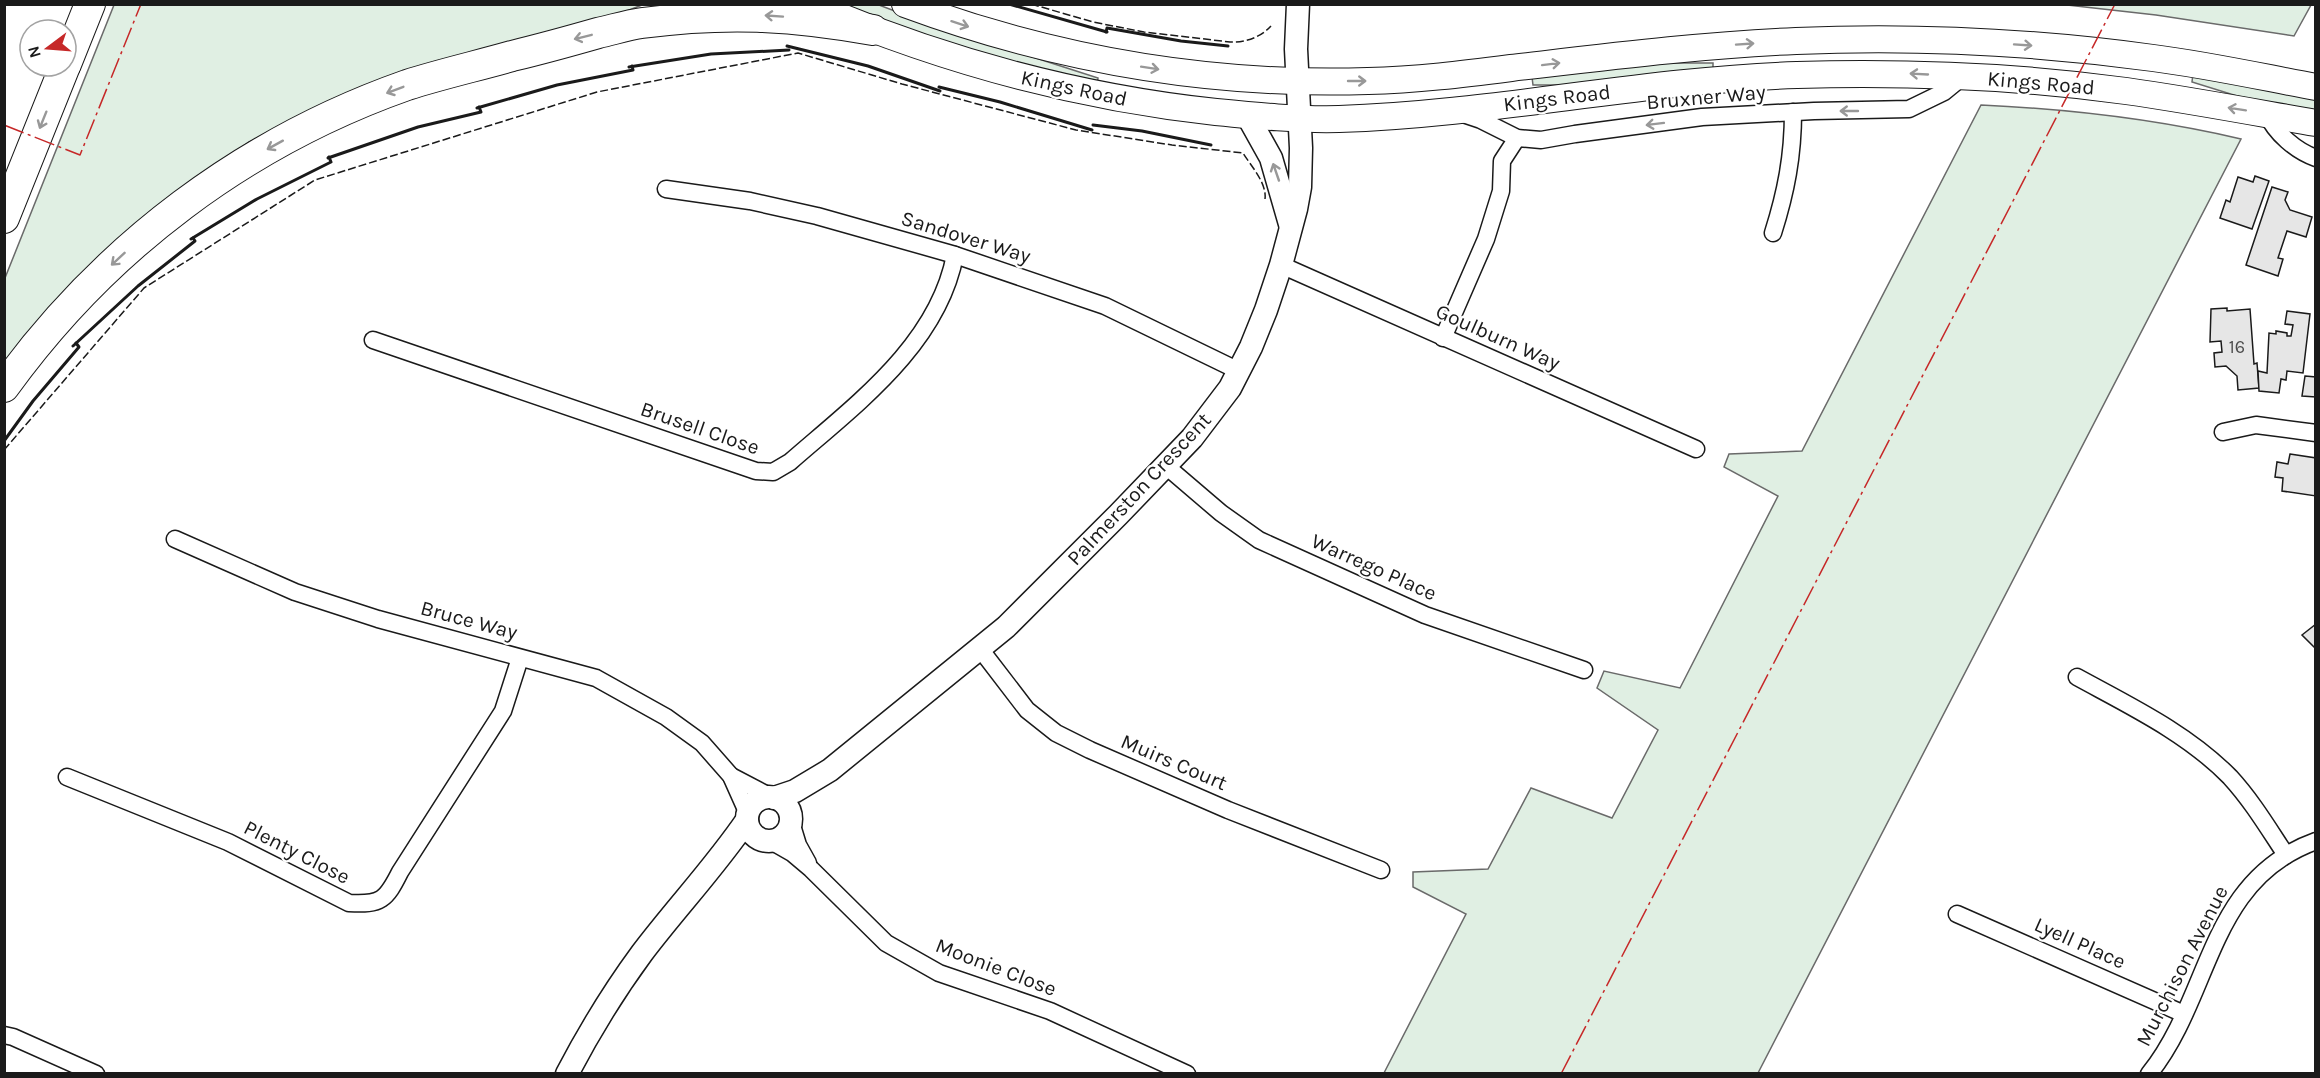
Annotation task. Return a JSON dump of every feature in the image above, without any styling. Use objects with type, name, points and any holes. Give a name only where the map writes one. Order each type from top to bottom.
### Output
[{"type":"highway","points":[[78,34],[90,4]]},
{"type":"highway","points":[[640,23],[677,4]]},
{"type":"highway","points":[[4,387],[72,303],[132,246],[194,196],[261,152],[327,117],[409,85],[640,23],[747,15],[809,19],[873,30]]},
{"type":"highway","points":[[4,218],[61,78]]},
{"type":"main road","name":"Kings Road","points":[[810,4],[873,30],[972,64],[1056,86],[1138,102],[1247,115],[1343,119],[1453,111],[1655,86],[1761,78],[1909,73],[2125,91],[2316,123]]},
{"type":"main road","name":"Kings Road","points":[[905,4],[984,32],[1084,57],[1210,76],[1298,81],[1369,81],[1447,76],[1703,47],[1795,40],[1904,38],[2155,58],[2316,87]]},
{"type":"main road","points":[[1960,76],[1964,41]]},
{"type":"street","name":"Palmerston Crescent","points":[[772,798],[795,791],[830,770],[981,650],[1031,603],[1166,466],[1210,414],[1239,371],[1266,310],[1281,265],[1300,188],[1301,118],[1296,49],[1298,4]]},
{"type":"street","name":"Bruxner Way","points":[[1453,111],[1481,120],[1527,141],[1702,117],[1909,109],[1944,92],[1956,83],[1960,76]]},
{"type":"street","name":"Bruxner Way","points":[[1773,233],[1788,180],[1793,146],[1793,112]]},
{"type":"street","points":[[2267,114],[2275,127],[2291,144],[2316,158]]},
{"type":"street","points":[[1247,115],[1271,158],[1291,228]]},
{"type":"street","points":[[1443,338],[1486,239],[1501,191],[1503,160],[1517,138]]},
{"type":"street","name":"Sandover Way","points":[[666,189],[750,201],[817,216],[955,255],[1105,306],[1239,371]]},
{"type":"street","name":"Brusell Close","points":[[373,340],[756,471],[773,471],[790,462],[893,368],[930,320],[945,292],[955,255]]},
{"type":"street","name":"Goulburn Way","points":[[1281,265],[1696,449]]},
{"type":"street","points":[[2223,432],[2256,426],[2316,433]]},
{"type":"street","name":"Warrego Place","points":[[1166,466],[1221,513],[1259,540],[1425,615],[1584,670]]},
{"type":"street","name":"Bruce Way","points":[[175,540],[295,592],[378,619],[596,678],[666,717],[702,743],[730,776],[748,817]]},
{"type":"street","name":"Muirs Court","points":[[981,650],[1027,710],[1056,733],[1228,810],[1382,870]]},
{"type":"street","name":"Plenty Close","points":[[67,777],[228,842],[349,903],[369,904],[386,897],[503,711],[520,658]]},
{"type":"street","points":[[2077,677],[2157,720],[2189,742],[2228,776],[2248,798],[2286,855]]},
{"type":"street","name":"Palmerston Crescent","points":[[791,820],[801,802],[830,770]]},
{"type":"street","name":"Bruce Way","points":[[730,776],[772,798]]},
{"type":"street","points":[[567,1074],[616,990],[670,917],[706,876],[757,801],[772,798],[786,805],[791,820],[784,835],[749,846],[706,876]]},
{"type":"street","points":[[748,817],[752,833],[767,841]]},
{"type":"street","name":"Moonie Close","points":[[791,820],[798,845],[811,869]]},
{"type":"street","name":"Moonie Close","points":[[767,841],[792,853],[811,869],[886,943],[939,973],[1050,1011],[1187,1074]]},
{"type":"street","name":"Murchison Avenue","points":[[2149,1074],[2157,1064],[2184,1014],[2233,906],[2261,874],[2286,855],[2316,841]]},
{"type":"street","name":"Lyell Place","points":[[1958,914],[2184,1014]]},
{"type":"street","points":[[4,1035],[13,1036],[96,1074]]},
{"type":"green space","points":[[114,5],[642,5],[619,14],[365,88],[249,142],[144,218],[5,367],[5,278]]},
{"type":"green space","points":[[837,5],[879,5],[921,21],[1098,78],[1097,85],[1013,66]]},
{"type":"green space","points":[[2067,5],[2311,5],[2294,36],[2156,15]]},
{"type":"green space","points":[[1663,63],[1713,63],[1713,72],[1568,85],[1533,85],[1532,77]]},
{"type":"green space","points":[[2193,74],[2315,96],[2315,113],[2237,96],[2192,82]]},
{"type":"green space","points":[[1981,105],[2112,116],[2241,139],[1758,1073],[1384,1073],[1466,914],[1413,887],[1413,872],[1488,869],[1531,788],[1612,818],[1658,730],[1597,688],[1604,671],[1680,688],[1778,496],[1724,467],[1729,454],[1802,451]]},
{"type":"building","points":[[2255,176],[2269,181],[2252,229],[2220,218],[2226,200],[2230,202],[2238,177],[2253,182]]},
{"type":"building","points":[[2272,187],[2288,192],[2285,200],[2290,210],[2312,217],[2306,237],[2287,231],[2278,258],[2283,259],[2278,276],[2246,265]]},
{"type":"building","points":[[2227,308],[2227,311],[2250,309],[2254,364],[2257,363],[2259,388],[2238,390],[2237,376],[2226,366],[2215,367],[2214,353],[2222,352],[2221,341],[2210,342],[2211,309]]},
{"type":"building","points":[[2287,311],[2310,314],[2303,373],[2287,371],[2286,380],[2281,379],[2279,393],[2259,391],[2258,371],[2267,373],[2269,333],[2276,334],[2276,331],[2291,336],[2293,325],[2285,324]]},
{"type":"building","points":[[2305,376],[2316,377],[2316,397],[2302,396]]},
{"type":"building","points":[[2290,454],[2316,458],[2316,496],[2282,491],[2283,478],[2275,477],[2277,462],[2288,464]]},
{"type":"building","points":[[2316,624],[2316,649],[2302,635]]},
{"type":"fence","points":[[1031,4],[1093,22],[1144,32],[1230,42],[1252,38],[1271,26]]},
{"type":"fence","points":[[4,450],[144,288],[315,180],[597,92],[798,53],[902,84],[1076,130],[1243,153],[1264,187],[1265,199]]},
{"type":"wall","points":[[1009,4],[1107,32]]},
{"type":"wall","points":[[1106,32],[1107,28],[1181,41],[1228,46]]},
{"type":"wall","points":[[787,46],[868,66],[940,91]]},
{"type":"wall","points":[[629,67],[711,54],[789,50]]},
{"type":"wall","points":[[477,108],[557,85],[633,70],[632,66]]},
{"type":"wall","points":[[939,87],[1000,102],[1092,130]]},
{"type":"wall","points":[[328,158],[418,127],[481,112],[479,107]]},
{"type":"wall","points":[[1093,125],[1142,131],[1211,145]]},
{"type":"wall","points":[[191,239],[257,199],[331,162],[329,157]]},
{"type":"wall","points":[[73,346],[138,286],[195,241],[193,238]]},
{"type":"wall","points":[[4,441],[33,401],[79,347],[76,343]]},
{"type":"power","points":[[4,125],[80,155],[141,4]]},
{"type":"power","points":[[1561,1074],[2115,4]]}]
